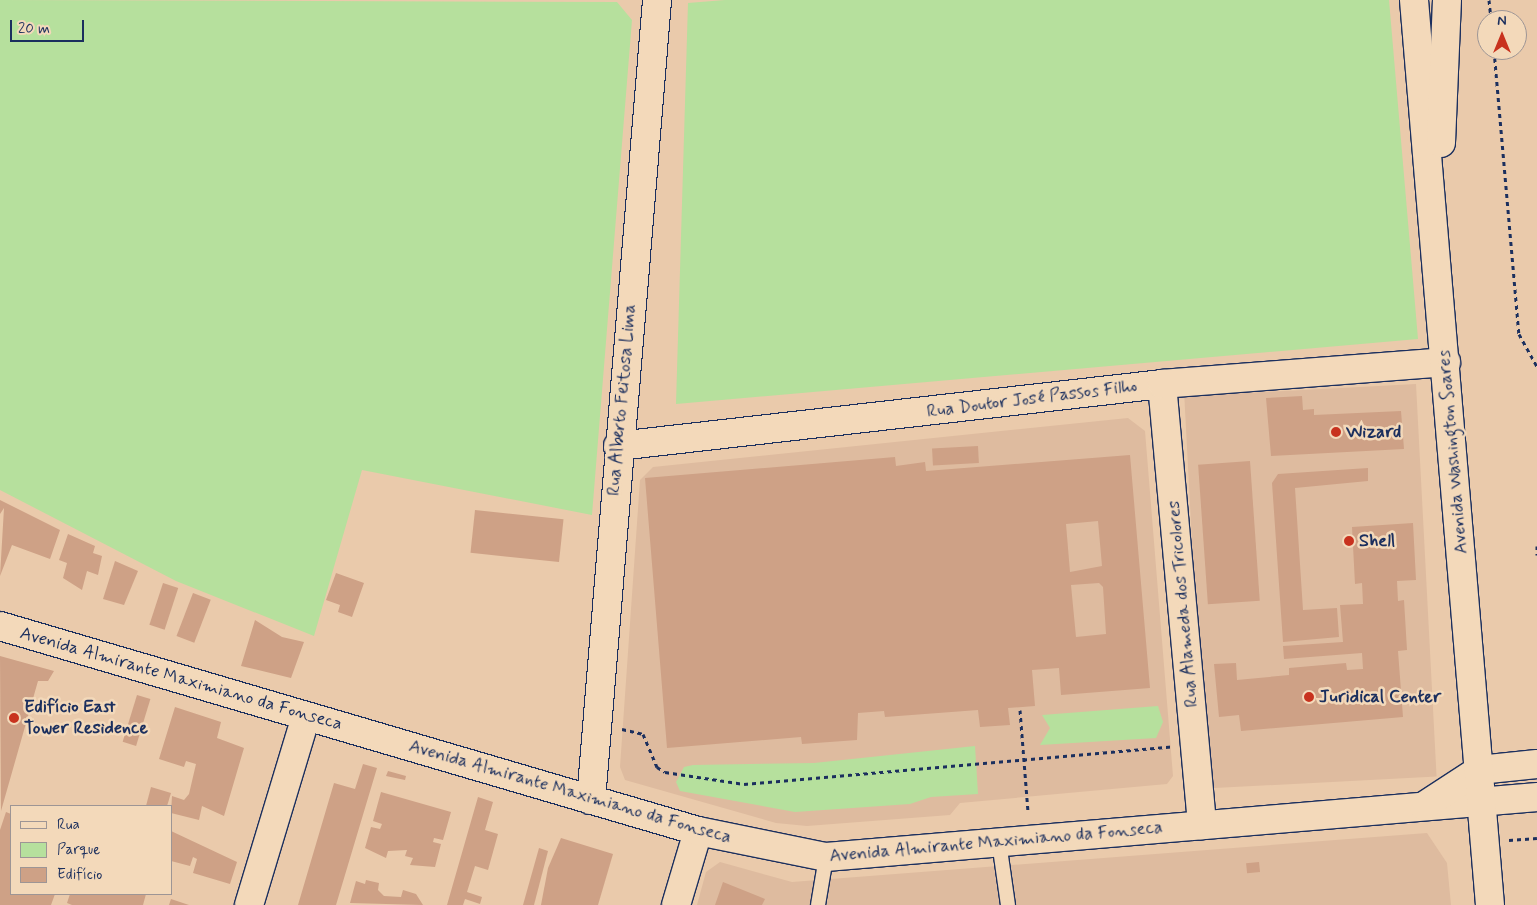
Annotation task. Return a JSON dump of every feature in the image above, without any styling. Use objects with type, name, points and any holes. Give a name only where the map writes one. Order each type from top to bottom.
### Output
[{"type":"main road","name":"Rua Alberto Feitosa Lima","points":[[591,800],[618,446],[657,0]]},
{"type":"main road","name":"Avenida Washington Soares","points":[[1414,0],[1446,362],[1490,905]]},
{"type":"main road","points":[[1435,234],[1447,0]]},
{"type":"main road","name":"Rua Doutor José Passos Filho","points":[[618,446],[1162,384],[1446,362]]},
{"type":"main road","name":"Rua Alameda dos Tricolores","points":[[1162,384],[1202,824]]},
{"type":"main road","name":"Avenida Almirante Maximiano da Fonseca","points":[[0,626],[698,831],[826,856],[1537,798]]},
{"type":"main road","points":[[249,905],[306,716]]},
{"type":"main road","points":[[1479,770],[1537,764]]},
{"type":"main road","name":"Avenida Almirante Maximiano da Fonseca","points":[[1423,806],[1479,770]]},
{"type":"main road","points":[[676,905],[698,831]]},
{"type":"lane","points":[[999,842],[1008,905]]},
{"type":"lane","points":[[818,905],[826,856]]},
{"type":"path","points":[[1495,60],[1519,334],[1537,366]]},
{"type":"path","points":[[1537,546],[1537,555]]},
{"type":"path","points":[[1020,710],[1028,811]]},
{"type":"path","points":[[598,723],[643,734],[657,767],[665,772],[744,784],[1024,763],[1196,745]]},
{"type":"path","points":[[1506,840],[1537,838]]},
{"type":"shaded area","points":[[1416,384],[1437,776],[1205,789],[1184,396]]},
{"type":"shaded area","points":[[1128,418],[1145,431],[1173,776],[1167,784],[960,803],[950,815],[807,826],[776,823],[625,780],[620,767],[640,480],[653,467]]},
{"type":"shaded area","points":[[1427,833],[1447,863],[1451,905],[697,905],[706,872],[720,862],[792,882]]},
{"type":"green space","points":[[0,0],[617,2],[632,20],[592,515],[362,470],[314,636],[176,581],[0,490]]},
{"type":"green space","points":[[725,0],[1389,0],[1418,339],[676,404],[688,3]]},
{"type":"green space","points":[[1158,706],[1163,722],[1156,738],[1040,745],[1050,728],[1042,715]]},
{"type":"green space","points":[[975,746],[978,794],[931,797],[910,804],[795,812],[680,791],[676,782],[684,767],[693,765],[814,763]]},
{"type":"building","name":"Wizard","points":[[1302,396],[1303,410],[1314,409],[1314,415],[1401,411],[1404,449],[1271,456],[1266,398]]},
{"type":"building","points":[[978,446],[979,463],[933,465],[932,448]]},
{"type":"building","points":[[1130,455],[1150,688],[1061,695],[1059,668],[1032,670],[1035,706],[1008,708],[1010,725],[980,727],[978,710],[885,717],[884,711],[858,713],[857,740],[802,744],[801,737],[667,748],[645,478],[895,457],[896,466],[925,462],[926,471]],"holes":[[[1098,521],[1102,566],[1070,572],[1066,524]],[[1099,583],[1103,587],[1106,634],[1076,637],[1071,585]]]},
{"type":"building","points":[[1250,461],[1260,601],[1208,604],[1198,465]]},
{"type":"building","points":[[1368,468],[1368,481],[1295,488],[1303,610],[1337,608],[1339,637],[1283,642],[1272,483],[1278,474]]},
{"type":"building","points":[[0,500],[60,530],[50,559],[12,545],[0,576],[4,508],[0,514]]},
{"type":"building","points":[[475,510],[564,519],[559,562],[471,553]]},
{"type":"building","points":[[1413,523],[1416,580],[1397,581],[1398,601],[1404,600],[1407,650],[1398,651],[1403,717],[1241,731],[1239,715],[1219,717],[1214,664],[1236,663],[1237,680],[1289,675],[1289,668],[1346,663],[1347,670],[1363,669],[1362,653],[1284,659],[1283,646],[1343,642],[1340,605],[1363,604],[1362,583],[1355,584],[1352,527]]},
{"type":"building","points":[[68,534],[95,546],[93,553],[102,556],[98,575],[87,571],[82,590],[63,578],[67,563],[59,560]]},
{"type":"building","points":[[115,561],[138,571],[124,605],[103,599]]},
{"type":"building","points":[[336,573],[364,583],[352,617],[338,612],[340,605],[326,600]]},
{"type":"building","points":[[163,583],[178,588],[165,630],[149,625]]},
{"type":"building","points":[[193,593],[211,600],[194,643],[177,636]]},
{"type":"building","points":[[255,620],[282,637],[304,642],[291,678],[241,666]]},
{"type":"building","name":"Edifício East Tower Residence","points":[[0,656],[54,671],[48,681],[38,681],[1,811]]},
{"type":"building","points":[[137,695],[150,699],[136,746],[123,742]]},
{"type":"building","points":[[175,707],[221,722],[217,738],[244,748],[224,816],[202,806],[199,820],[172,813],[172,796],[184,800],[189,794],[196,764],[186,761],[184,767],[159,759]]},
{"type":"building","points":[[363,764],[377,768],[336,905],[298,905],[334,783],[355,789]]},
{"type":"building","points":[[388,771],[406,776],[405,780],[386,776]]},
{"type":"building","points":[[151,787],[171,793],[167,805],[146,805]]},
{"type":"building","points":[[381,792],[451,812],[443,840],[434,838],[433,842],[441,844],[435,867],[410,865],[413,858],[405,856],[407,850],[388,851],[386,858],[365,848],[371,827],[380,829],[382,824],[373,821]]},
{"type":"building","points":[[478,797],[493,802],[485,830],[498,834],[488,870],[475,866],[467,892],[482,897],[480,904],[465,899],[463,905],[447,905]]},
{"type":"building","points":[[6,812],[10,814],[10,895],[55,895],[51,905],[0,905],[0,830]]},
{"type":"building","points":[[172,831],[237,862],[230,884],[193,873],[197,859],[193,857],[190,866],[172,861]]},
{"type":"building","points":[[561,838],[613,854],[598,905],[541,905],[548,868]]},
{"type":"building","points":[[539,848],[548,851],[534,905],[523,905]]},
{"type":"building","points":[[1259,862],[1260,872],[1247,873],[1246,863]]},
{"type":"building","points":[[366,880],[379,883],[378,890],[384,896],[401,897],[403,890],[416,894],[423,905],[350,903],[356,881],[365,884]]},
{"type":"building","points":[[723,882],[765,899],[762,905],[715,905]]},
{"type":"building","points":[[70,895],[146,895],[143,905],[72,905],[67,903]]},
{"type":"building","points":[[171,899],[189,905],[169,905]]},
{"type":"place","name":"Wizard","points":[[1336,432]]},
{"type":"place","name":"Shell","points":[[1349,541]]},
{"type":"place","name":"Juridical Center","points":[[1309,697]]},
{"type":"place","name":"Edifício East Tower Residence","points":[[14,718]]}]
